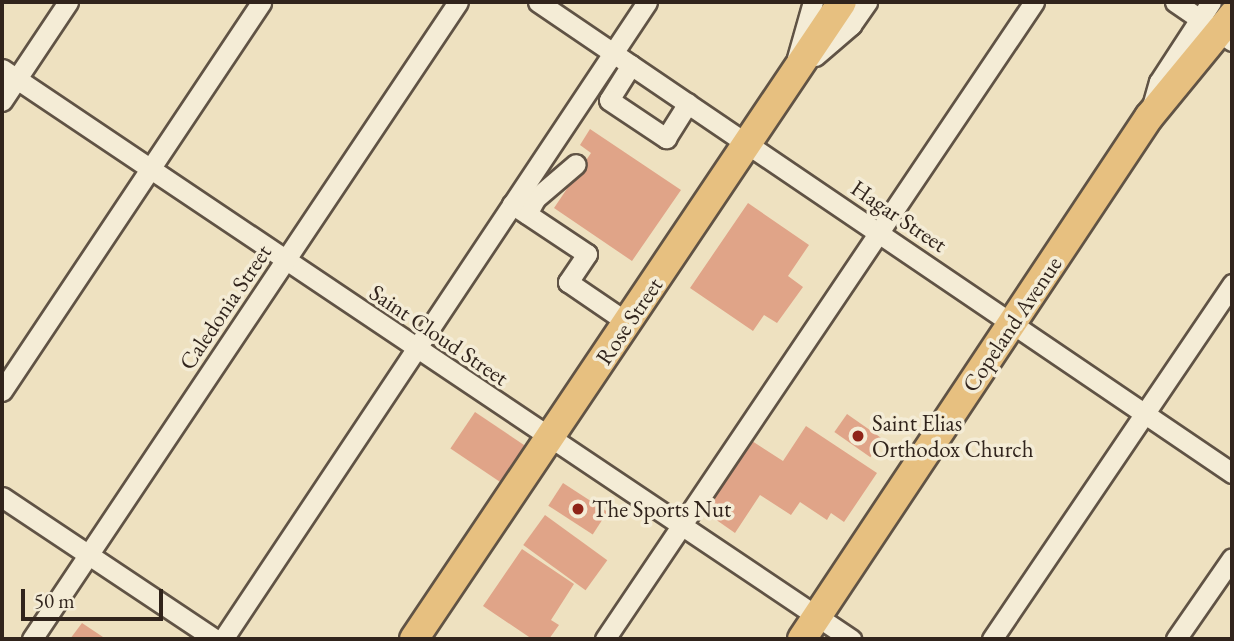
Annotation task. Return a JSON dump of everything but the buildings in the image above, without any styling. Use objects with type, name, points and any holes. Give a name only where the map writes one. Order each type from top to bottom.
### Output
[{"type":"highway","name":"Rose Street","points":[[414,639],[793,75],[828,8]]},
{"type":"highway","name":"Copeland Avenue","points":[[809,628],[1149,117],[1220,26]]},
{"type":"street","points":[[2,101],[9,74],[68,2]]},
{"type":"street","points":[[2,391],[261,2]]},
{"type":"street","name":"Caledonia Street","points":[[32,639],[458,2]]},
{"type":"street","name":"Hagar Street","points":[[538,2],[1232,473]]},
{"type":"street","points":[[223,639],[414,347],[519,209],[589,88],[647,2]]},
{"type":"street","points":[[793,75],[851,25],[867,2]]},
{"type":"street","points":[[605,639],[1034,2]]},
{"type":"street","points":[[1175,2],[1220,26]]},
{"type":"street","points":[[1211,2],[1220,26]]},
{"type":"street","points":[[609,100],[631,65]]},
{"type":"street","name":"Saint Cloud Street","points":[[9,74],[682,526],[809,628],[851,639]]},
{"type":"street","points":[[589,88],[666,138],[688,103]]},
{"type":"street","points":[[519,209],[576,164]]},
{"type":"street","points":[[519,209],[587,254],[568,282],[628,323]]},
{"type":"street","points":[[992,639],[1143,412],[1232,285]]},
{"type":"street","points":[[2,497],[215,639]]},
{"type":"street","points":[[1176,639],[1232,558]]},
{"type":"place","name":"Saint Elias Orthodox Church","points":[[858,436]]},
{"type":"place","name":"The Sports Nut","points":[[578,509]]}]
